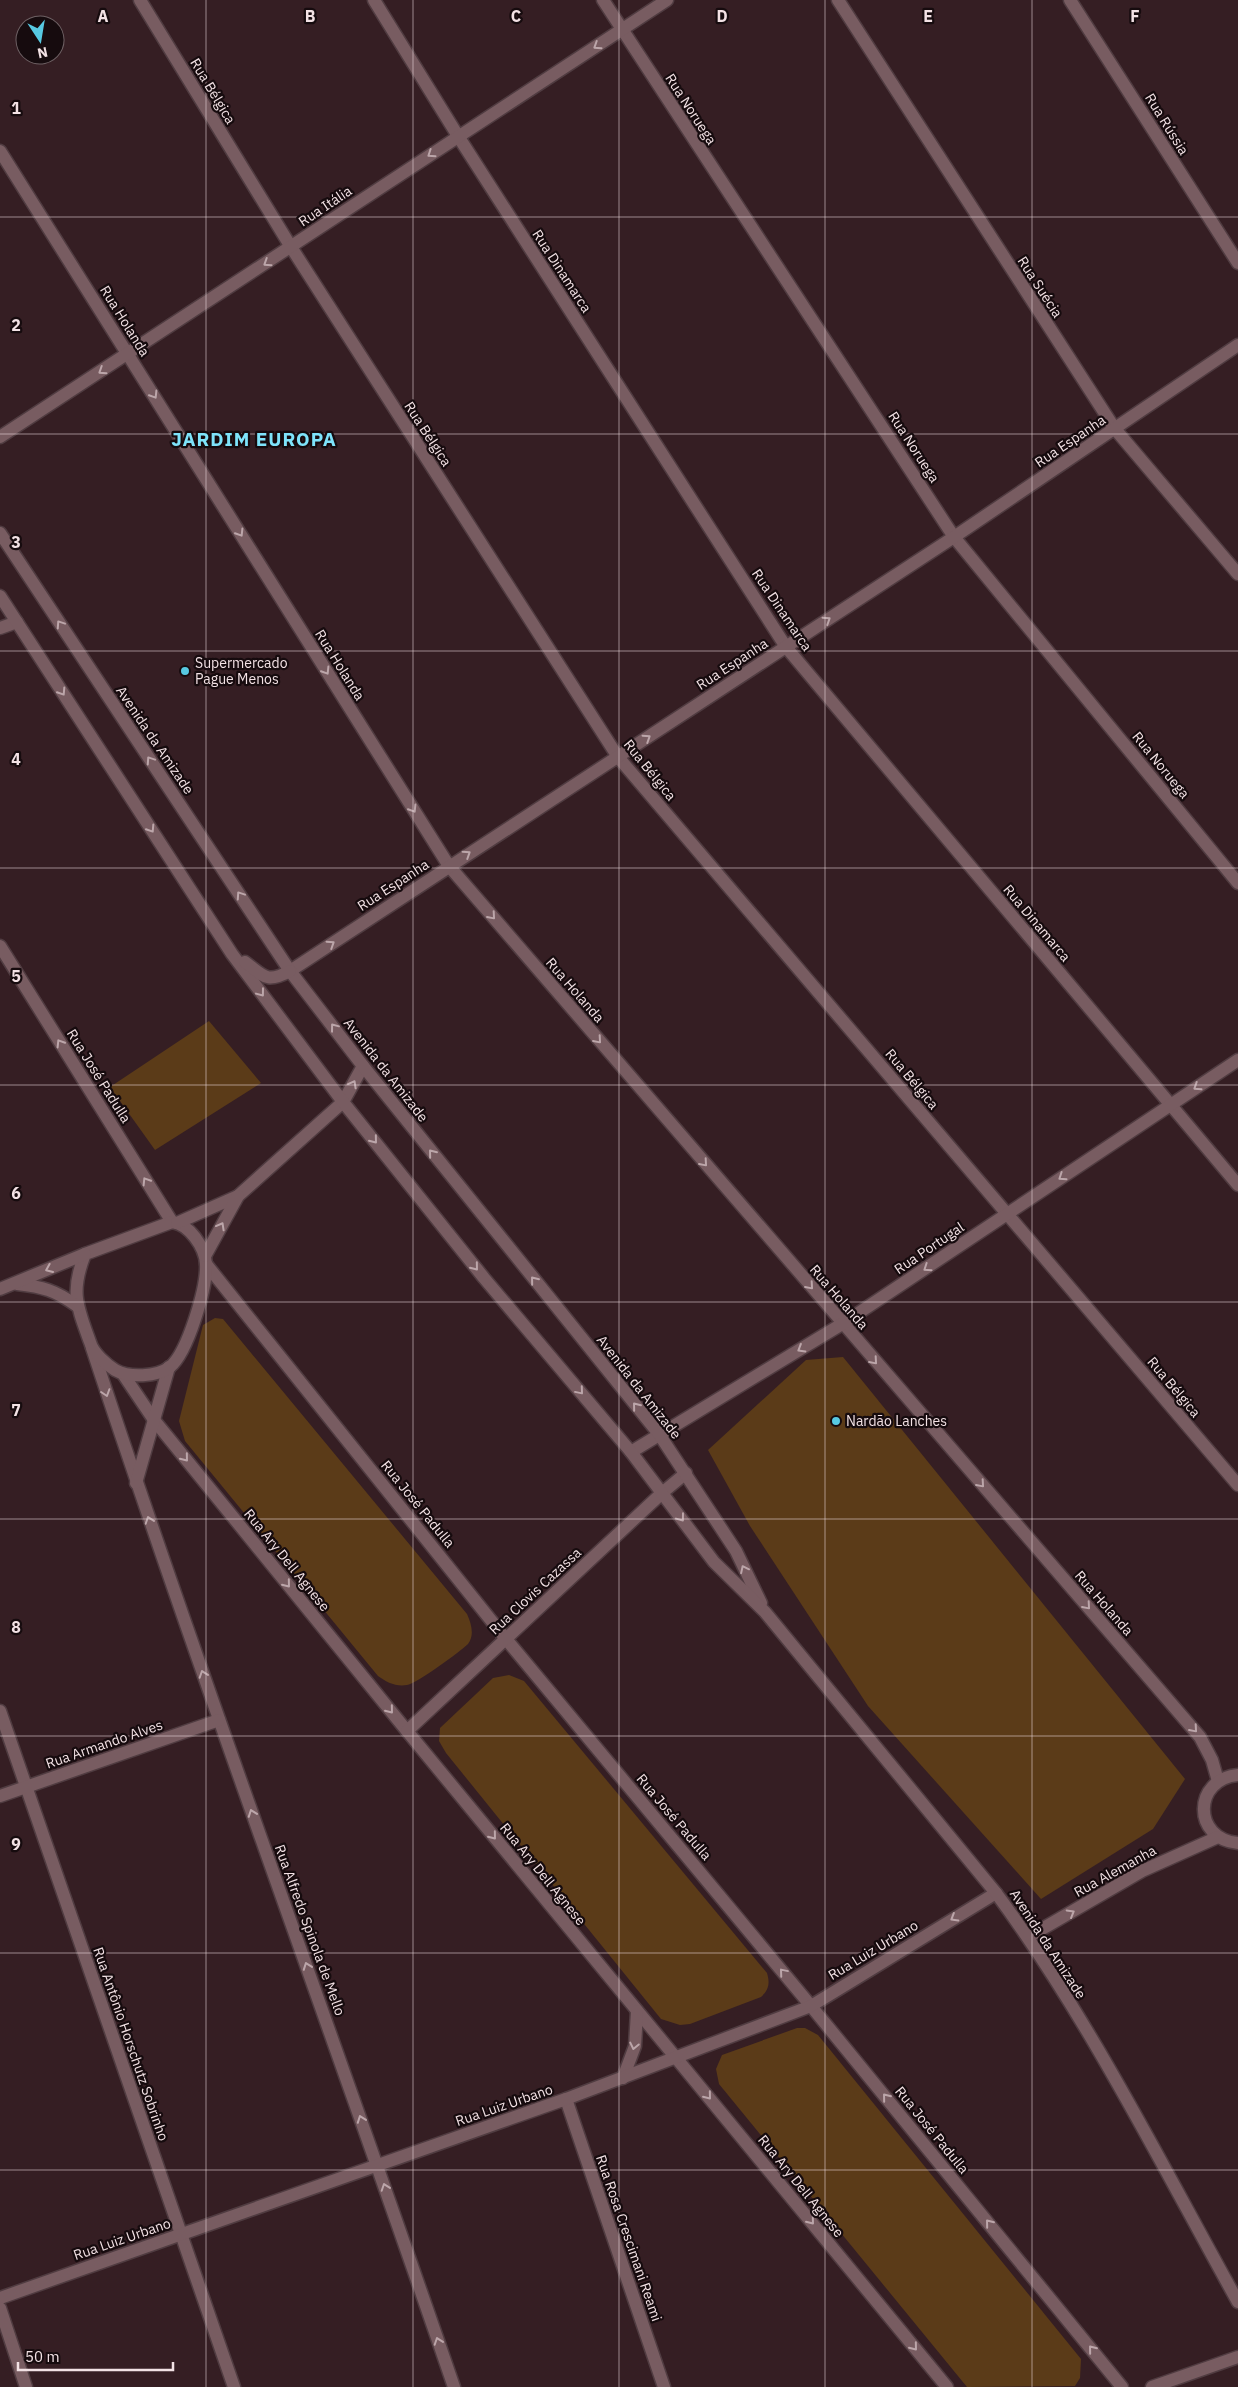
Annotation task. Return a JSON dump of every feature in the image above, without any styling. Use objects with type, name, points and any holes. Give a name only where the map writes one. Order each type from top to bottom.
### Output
[{"type":"street","name":"Rua Bélgica","points":[[140,0],[291,247],[618,757],[1238,1485]]},
{"type":"street","name":"Rua Dinamarca","points":[[374,0],[458,136],[786,647],[1238,1185]]},
{"type":"street","name":"Rua Noruega","points":[[603,0],[954,537],[1238,883]]},
{"type":"street","name":"Rua Itália","points":[[0,437],[667,0]]},
{"type":"street","name":"Rua Suécia","points":[[838,0],[1114,429],[1238,574]]},
{"type":"street","name":"Rua Rússia","points":[[1070,0],[1238,263]]},
{"type":"street","name":"Rua Holanda","points":[[0,151],[448,866],[1200,1737],[1212,1760],[1218,1781]]},
{"type":"street","name":"Rua Espanha","points":[[232,954],[268,979],[281,976],[290,971],[954,537],[1238,345]]},
{"type":"street","name":"Avenida da Amizade","points":[[0,533],[290,971],[363,1066],[659,1434],[736,1551],[766,1612]]},
{"type":"street","name":"Avenida da Amizade","points":[[0,596],[232,954],[343,1102],[484,1278],[631,1452],[714,1562],[766,1612],[996,1893],[1028,1937],[1086,2030],[1238,2302]]},
{"type":"street","points":[[0,628],[17,622]]},
{"type":"street","name":"Rua José Padulla","points":[[0,946],[175,1222]]},
{"type":"street","name":"Rua Portugal","points":[[631,1452],[842,1324],[1238,1060]]},
{"type":"street","points":[[0,1289],[84,1254],[175,1222],[238,1196],[343,1102],[363,1066]]},
{"type":"street","points":[[136,1483],[169,1367],[185,1343],[202,1290],[206,1260],[238,1196]]},
{"type":"street","points":[[175,1222],[196,1239],[206,1260]]},
{"type":"street","points":[[84,1254],[76,1285],[77,1306],[91,1346],[107,1364],[123,1374],[156,1373],[169,1367]]},
{"type":"street","name":"Rua José Padulla","points":[[206,1260],[506,1639],[811,2006],[1122,2387]]},
{"type":"street","points":[[14,1284],[44,1287],[63,1296],[77,1306]]},
{"type":"street","name":"Rua Alfredo Spinola de Mello","points":[[91,1346],[136,1483],[378,2165],[454,2387]]},
{"type":"street","name":"Rua Ary Dell Agnese","points":[[123,1374],[154,1420],[946,2387]]},
{"type":"street","name":"Rua Clovis Cazassa","points":[[407,1731],[662,1493],[686,1473]]},
{"type":"street","name":"Rua Antônio Horschutz Sobrinho","points":[[0,1711],[234,2387]]},
{"type":"street","name":"Rua Armando Alves","points":[[0,1796],[219,1720]]},
{"type":"street","points":[[1238,1774],[1227,1776],[1218,1781],[1209,1790],[1204,1802],[1204,1816],[1209,1828],[1218,1837],[1228,1842],[1238,1843]]},
{"type":"street","name":"Rua Alemanha","points":[[1028,1937],[1142,1871],[1218,1837]]},
{"type":"street","name":"Rua Luiz Urbano","points":[[0,2298],[566,2099],[811,2006],[996,1893]]},
{"type":"street","points":[[623,2078],[635,2046],[637,2011]]},
{"type":"street","name":"Rua Rosa Crescimani Reami","points":[[566,2099],[664,2387]]},
{"type":"street","points":[[0,2308],[26,2387]]},
{"type":"street","points":[[1152,2387],[1238,2357]]},
{"type":"shaded area","points":[[209,1021],[261,1083],[155,1150],[110,1087]]},
{"type":"shaded area","points":[[215,1318],[223,1319],[467,1614],[472,1633],[468,1644],[448,1660],[412,1683],[395,1685],[378,1676],[185,1441],[179,1421],[203,1325]]},
{"type":"shaded area","points":[[843,1357],[1185,1779],[1153,1829],[1041,1899],[868,1706],[750,1526],[708,1450],[806,1360]]},
{"type":"shaded area","points":[[509,1675],[524,1681],[767,1973],[768,1986],[766,1992],[761,1997],[690,2024],[680,2025],[661,2019],[446,1753],[439,1741],[440,1728],[493,1678]]},
{"type":"shaded area","points":[[797,2028],[805,2028],[818,2035],[1081,2359],[1080,2378],[1075,2386],[967,2387],[719,2084],[716,2069],[722,2055]]},
{"type":"place","name":"Supermercado Pague Menos","points":[[185,671]]},
{"type":"place","name":"Nardão Lanches","points":[[836,1421]]},
{"type":"district","name":"JARDIM EUROPA","points":[[254,439]]}]
